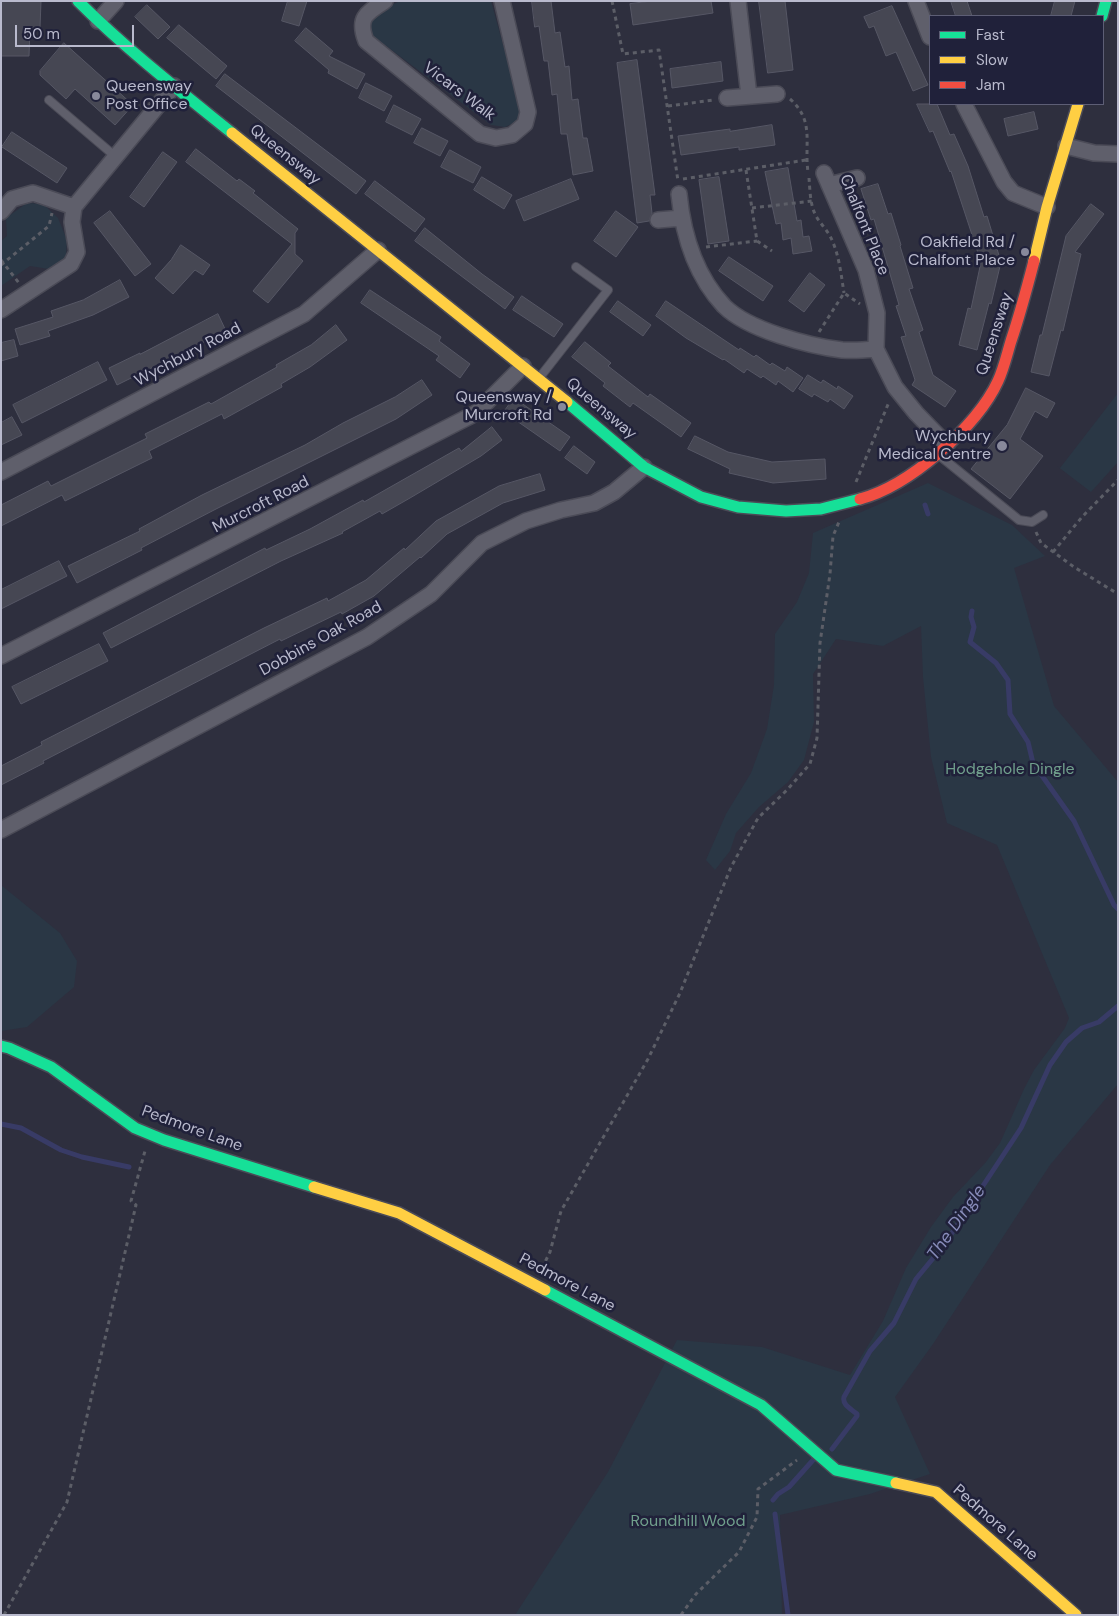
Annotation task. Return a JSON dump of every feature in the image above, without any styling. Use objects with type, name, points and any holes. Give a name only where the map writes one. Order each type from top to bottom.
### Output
[{"type":"street","name":"Queensway","points":[[78,1],[98,21],[174,86],[539,378],[644,467],[701,497],[738,507],[786,511],[821,509],[868,498],[897,484],[943,450],[984,404],[998,381],[1025,297],[1047,207],[1078,105]]},
{"type":"street","points":[[98,21],[116,1]]},
{"type":"street","name":"Vicars Walk","points":[[385,1],[370,10],[362,20],[362,31],[366,41],[480,134],[496,138],[512,135],[525,124],[528,112],[502,1]]},
{"type":"street","points":[[738,1],[749,96]]},
{"type":"street","points":[[916,1],[929,34]]},
{"type":"street","points":[[1102,15],[1106,1]]},
{"type":"street","points":[[1,310],[71,264],[78,252],[72,222],[74,207],[174,86]]},
{"type":"street","points":[[728,98],[777,94]]},
{"type":"street","points":[[965,105],[1004,182],[1012,193],[1047,207]]},
{"type":"street","points":[[1066,146],[1094,153],[1118,154]]},
{"type":"street","name":"Chalfont Place","points":[[857,178],[826,179],[866,270],[877,316],[876,349],[895,387],[943,450]]},
{"type":"street","points":[[678,187],[682,218],[690,250],[703,276],[725,307],[760,328],[810,345],[843,350],[876,349]]},
{"type":"street","points":[[1,212],[12,200],[33,193],[74,207]]},
{"type":"street","points":[[658,220],[682,218]]},
{"type":"street","name":"Wychbury Road","points":[[1,472],[304,314],[378,250]]},
{"type":"street","name":"Murcroft Road","points":[[1,656],[476,413],[523,366]]},
{"type":"street","name":"Dobbins Oak Road","points":[[1,830],[367,636],[432,594],[482,543],[526,521],[561,510],[594,503],[614,492],[644,467]]},
{"type":"street","name":"Pedmore Lane","points":[[1,1046],[51,1067],[135,1128],[149,1134],[399,1213],[761,1405],[836,1470],[936,1492],[1076,1615]]},
{"type":"lane","points":[[50,100],[116,157]]},
{"type":"lane","points":[[539,378],[608,290],[576,267]]},
{"type":"lane","points":[[943,450],[1019,520],[1032,522],[1043,515]]},
{"type":"path","points":[[612,1],[622,54],[659,50],[678,187],[746,169],[806,160]]},
{"type":"path","points":[[668,106],[728,98]]},
{"type":"path","points":[[746,169],[757,241]]},
{"type":"path","points":[[27,293],[2,263],[48,226],[56,200]]},
{"type":"path","points":[[752,208],[812,201]]},
{"type":"path","points":[[690,250],[757,241],[772,250]]},
{"type":"path","points":[[810,345],[844,293],[877,316]]},
{"type":"path","points":[[534,1285],[550,1252],[561,1211],[629,1095],[672,1009],[731,867],[758,818],[810,764],[817,738],[820,643],[830,574],[833,536],[895,387]]},
{"type":"path","points":[[1053,552],[1118,480]]},
{"type":"path","points":[[1032,522],[1041,543],[1074,567],[1118,594]]},
{"type":"path","points":[[4,1615],[67,1502],[136,1205],[131,1201],[149,1134]]},
{"type":"path","points":[[682,1615],[696,1594],[739,1552],[757,1517],[758,1488],[801,1457],[809,1447]]},
{"type":"green space","points":[[400,1],[491,1],[521,110],[518,121],[505,127],[491,125],[373,36],[370,25],[373,16]]},
{"type":"green space","points":[[27,203],[43,204],[58,218],[67,240],[66,255],[60,265],[49,269],[30,266],[1,286],[1,241],[7,236],[6,218]]},
{"type":"green space","points":[[1118,393],[1118,462],[1091,492],[1057,466],[1060,468]]},
{"type":"green space","name":"Hodgehole Dingle","points":[[928,483],[1012,525],[1045,556],[1014,568],[1054,706],[1118,782],[1118,1084],[1050,1165],[933,1344],[895,1397],[930,1474],[870,1494],[780,1515],[782,1615],[515,1615],[608,1472],[677,1340],[762,1347],[850,1375],[883,1321],[906,1268],[931,1227],[953,1197],[986,1162],[1000,1143],[1034,1070],[1065,1028],[1069,1018],[997,845],[947,823],[931,757],[923,677],[921,626],[883,646],[836,639],[813,674],[814,722],[804,760],[788,782],[759,807],[736,833],[730,851],[715,870],[706,860],[726,814],[751,773],[767,729],[774,685],[775,634],[797,602],[809,573],[813,533]]},
{"type":"green space","points":[[1,885],[60,933],[77,961],[74,987],[27,1027],[1,1031]]},
{"type":"building","points":[[1,1],[41,1],[40,28],[30,28],[29,56],[1,56]]},
{"type":"building","points":[[288,1],[307,1],[299,26],[282,21]]},
{"type":"building","points":[[532,1],[551,1],[555,33],[560,32],[565,67],[569,66],[572,100],[578,99],[583,138],[587,138],[593,171],[573,175],[567,134],[561,134],[557,94],[552,95],[548,61],[544,61],[539,26],[535,27]]},
{"type":"building","points":[[652,1],[711,1],[713,13],[633,25],[630,4]]},
{"type":"building","points":[[759,1],[785,1],[793,70],[768,73]]},
{"type":"building","points":[[951,1],[967,1],[972,15],[956,15]]},
{"type":"building","points":[[1055,1],[1075,1],[1071,15],[1051,15]]},
{"type":"building","points":[[147,5],[170,27],[158,39],[135,17]]},
{"type":"building","points":[[892,6],[928,85],[913,91],[896,52],[886,56],[874,26],[869,28],[864,17]]},
{"type":"building","points":[[179,25],[227,66],[216,79],[167,38]]},
{"type":"building","points":[[306,28],[333,51],[329,56],[365,74],[357,89],[328,73],[329,70],[295,41]]},
{"type":"building","points":[[64,43],[133,105],[115,125],[75,89],[66,99],[40,75],[40,71]]},
{"type":"building","points":[[637,60],[655,195],[650,195],[652,213],[649,221],[637,223],[617,63]]},
{"type":"building","points":[[721,62],[723,81],[672,88],[670,69]]},
{"type":"building","points":[[225,74],[366,181],[356,194],[216,86]]},
{"type":"building","points":[[366,83],[392,96],[384,111],[359,98]]},
{"type":"building","points":[[917,104],[937,105],[950,135],[954,134],[968,166],[984,217],[987,216],[1001,262],[977,350],[959,345],[968,308],[971,309],[981,262],[951,171],[933,131],[930,132]]},
{"type":"building","points":[[394,105],[421,119],[412,135],[386,122]]},
{"type":"building","points":[[1034,112],[1038,129],[1008,136],[1004,119]]},
{"type":"building","points":[[772,125],[775,145],[739,150],[739,147],[681,155],[678,136]]},
{"type":"building","points":[[422,128],[448,141],[440,156],[414,143]]},
{"type":"building","points":[[12,132],[67,168],[57,183],[2,147]]},
{"type":"building","points":[[196,149],[237,181],[239,179],[255,191],[253,193],[298,229],[295,233],[295,254],[303,261],[268,303],[253,291],[292,244],[186,162]]},
{"type":"building","points":[[450,150],[481,167],[473,183],[441,167]]},
{"type":"building","points":[[163,152],[177,162],[144,207],[130,197]]},
{"type":"building","points":[[788,168],[797,221],[801,220],[803,237],[809,236],[812,251],[793,254],[791,238],[783,240],[781,223],[776,224],[765,172]]},
{"type":"building","points":[[482,177],[512,195],[504,209],[474,190]]},
{"type":"building","points":[[719,177],[729,241],[708,244],[699,180]]},
{"type":"building","points":[[571,179],[579,199],[524,221],[516,201]]},
{"type":"building","points":[[375,181],[425,219],[415,232],[365,194]]},
{"type":"building","points":[[878,184],[888,214],[891,213],[901,245],[913,288],[909,289],[923,330],[919,332],[933,375],[956,391],[945,407],[912,385],[915,380],[901,337],[906,336],[896,306],[899,305],[874,219],[871,220],[861,189]]},
{"type":"building","points":[[1091,204],[1104,214],[1075,252],[1081,254],[1063,331],[1061,330],[1049,376],[1031,372],[1066,236]]},
{"type":"building","points":[[110,211],[151,264],[135,276],[94,223]]},
{"type":"building","points":[[616,211],[638,227],[616,257],[594,241]]},
{"type":"building","points":[[425,228],[514,297],[505,309],[415,241]]},
{"type":"building","points":[[181,245],[210,265],[203,275],[195,270],[173,294],[155,278]]},
{"type":"building","points":[[729,257],[773,286],[763,301],[719,271]]},
{"type":"building","points":[[810,273],[825,285],[804,312],[789,301]]},
{"type":"building","points":[[120,280],[129,297],[93,315],[48,331],[50,336],[20,345],[15,329],[53,317],[51,311],[83,300]]},
{"type":"building","points":[[370,290],[441,337],[439,341],[470,364],[460,378],[436,360],[439,356],[361,303]]},
{"type":"building","points":[[522,296],[563,324],[554,337],[513,310]]},
{"type":"building","points":[[618,301],[651,325],[643,336],[610,312]]},
{"type":"building","points":[[666,301],[739,350],[740,348],[754,357],[756,355],[770,365],[772,363],[785,371],[787,367],[803,378],[793,392],[778,381],[776,385],[763,376],[761,378],[747,369],[744,373],[724,359],[686,338],[656,316]]},
{"type":"building","points":[[218,314],[226,331],[117,385],[109,368]]},
{"type":"building","points":[[336,325],[347,340],[310,367],[281,384],[282,387],[224,419],[222,414],[149,451],[152,458],[65,501],[62,495],[1,526],[1,505],[48,481],[51,486],[147,438],[145,434],[209,402],[211,404],[277,367],[276,365],[311,345]]},
{"type":"building","points":[[14,340],[18,356],[1,361],[1,343]]},
{"type":"building","points":[[585,342],[611,363],[608,366],[648,397],[650,394],[691,423],[681,437],[633,403],[630,407],[603,386],[605,383],[572,357]]},
{"type":"building","points":[[98,362],[107,380],[22,423],[13,405]]},
{"type":"building","points":[[808,375],[821,383],[823,380],[837,389],[838,386],[853,396],[844,409],[830,399],[828,402],[814,394],[812,397],[799,389]]},
{"type":"building","points":[[422,380],[432,395],[396,419],[216,509],[77,583],[68,566],[140,531],[139,529],[202,495],[305,445],[343,423],[395,397]]},
{"type":"building","points":[[1026,388],[1055,403],[1047,418],[1035,411],[1020,439],[1043,456],[1010,499],[971,469],[1007,425]]},
{"type":"building","points":[[514,398],[570,437],[560,451],[504,412]]},
{"type":"building","points":[[12,417],[22,435],[1,445],[1,423]]},
{"type":"building","points":[[492,427],[502,440],[481,456],[410,498],[382,514],[380,511],[343,533],[281,561],[111,648],[103,633],[265,548],[266,550],[310,529],[363,500],[364,502],[459,448],[461,451]]},
{"type":"building","points":[[695,436],[728,452],[772,462],[825,459],[826,479],[773,483],[729,473],[730,469],[688,449]]},
{"type":"building","points":[[574,446],[595,462],[587,474],[565,458]]},
{"type":"building","points":[[540,474],[545,490],[503,503],[447,534],[374,596],[342,614],[341,612],[281,641],[280,639],[43,761],[44,763],[1,785],[1,766],[42,745],[41,742],[264,628],[327,598],[328,601],[366,580],[404,548],[405,550],[436,521],[499,486]]},
{"type":"building","points":[[59,561],[67,576],[1,609],[1,590]]},
{"type":"building","points":[[99,644],[108,661],[21,704],[12,687]]},
{"type":"waterway","name":"The Dingle","points":[[925,505],[928,514]]},
{"type":"waterway","name":"The Dingle","points":[[972,611],[971,617],[974,627],[970,642],[996,663],[1008,680],[1010,714],[1028,742],[1033,763],[1074,821],[1114,905],[1118,909]]},
{"type":"waterway","name":"The Dingle","points":[[832,1449],[857,1416],[846,1405],[844,1397],[870,1351],[894,1323],[916,1279],[944,1245],[1021,1128],[1050,1065],[1066,1042],[1082,1028],[1099,1022],[1118,1006]]},
{"type":"waterway","points":[[1,1124],[21,1128],[61,1150],[82,1157],[129,1167]]},
{"type":"waterway","name":"The Dingle","points":[[773,1500],[778,1494],[789,1487],[814,1459]]},
{"type":"waterway","name":"The Dingle","points":[[775,1514],[788,1615]]},
{"type":"traffic: fast","points":[[78,1],[134,53],[232,133]]},
{"type":"traffic: fast","points":[[1102,15],[1106,1]]},
{"type":"traffic: fast","points":[[567,402],[644,467],[701,497],[738,507],[786,511],[821,509],[860,499]]},
{"type":"traffic: fast","points":[[1,1046],[51,1067],[135,1128],[164,1140],[314,1187]]},
{"type":"traffic: fast","points":[[545,1290],[761,1405],[836,1470],[896,1483]]},
{"type":"traffic: slow","points":[[1034,261],[1047,207],[1078,105]]},
{"type":"traffic: slow","points":[[232,133],[567,402]]},
{"type":"traffic: slow","points":[[314,1187],[399,1213],[545,1290]]},
{"type":"traffic: slow","points":[[896,1483],[936,1492],[1076,1615]]},
{"type":"traffic: jam","points":[[860,499],[899,482],[920,468],[958,435],[988,399],[1004,366],[1034,261]]},
{"type":"place","name":"Queensway Post Office","points":[[96,96]]},
{"type":"place","name":"Oakfield Rd / Chalfont Place","points":[[1025,252]]},
{"type":"place","name":"Queensway / Murcroft Rd","points":[[562,407]]},
{"type":"place","name":"Wychbury Medical Centre","points":[[1002,446]]},
{"type":"park label","name":"Roundhill Wood","points":[[688,1522]]}]
